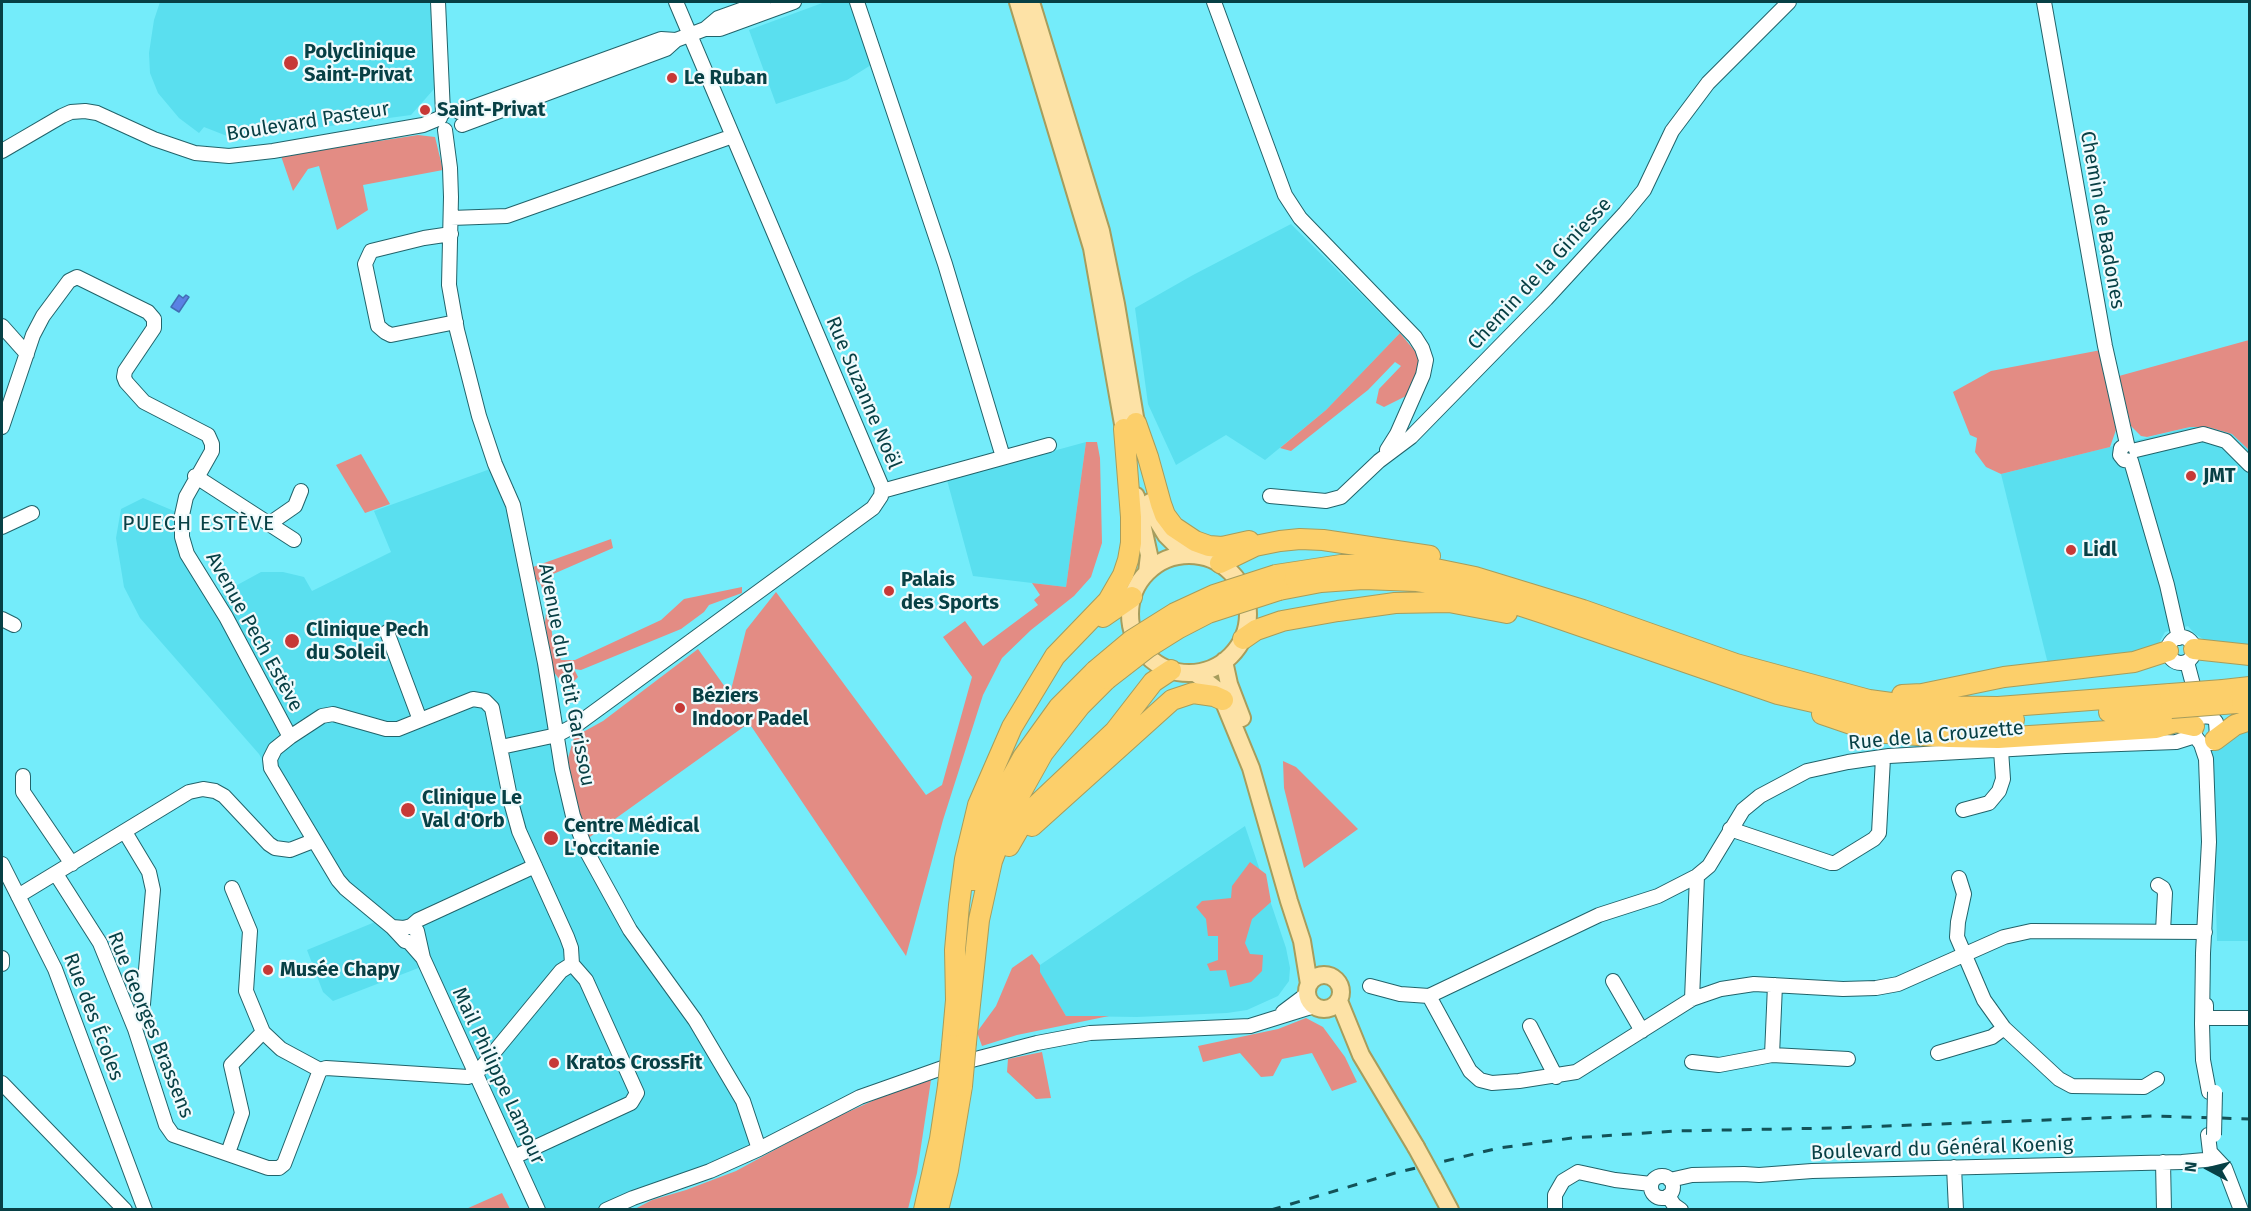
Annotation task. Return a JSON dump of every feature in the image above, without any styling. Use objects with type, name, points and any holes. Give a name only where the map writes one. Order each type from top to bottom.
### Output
[{"type":"highway","points":[[1130,426],[1148,457],[1165,516],[1184,534],[1209,546],[1222,547],[1291,534],[1305,535],[1313,540]]},
{"type":"highway","points":[[959,1044],[955,950],[959,905],[971,831],[978,805],[1012,727],[1055,656],[1108,601],[1123,575],[1131,543],[1130,426]]},
{"type":"highway","points":[[1220,563],[1255,546],[1280,541],[1313,540],[1403,551],[1495,571],[1593,607],[1618,630],[1725,681],[1854,725],[1903,735],[1998,738],[2156,728],[2176,722],[2203,734],[2250,720]]},
{"type":"highway","points":[[938,1209],[948,1170],[959,1044],[979,920],[992,861],[1011,812],[1025,784],[1059,731],[1080,706],[1101,675],[1132,640],[1176,613],[1214,595],[1277,582],[1341,565],[1426,567],[1475,577],[1618,630],[1869,700],[1913,706],[1952,707],[2171,701]]},
{"type":"highway","points":[[1029,699],[1060,658],[1081,636],[1097,621],[1132,597]]},
{"type":"highway","points":[[1243,639],[1268,625],[1300,617],[1395,603],[1435,601],[1490,609],[1585,634],[1618,630]]},
{"type":"highway","points":[[1827,689],[1899,695],[1922,694],[2004,677],[2134,662],[2182,650],[2250,656]]},
{"type":"highway","points":[[1685,662],[1778,694],[1831,706],[1907,718],[1970,722],[2223,697],[2250,702]]},
{"type":"highway","points":[[979,920],[1002,859],[1028,813],[1115,731],[1153,682],[1171,670]]},
{"type":"highway","points":[[956,1000],[964,930],[975,871],[986,832],[1002,795],[1023,757],[1059,707],[1101,675]]},
{"type":"highway","points":[[2223,697],[2250,687]]},
{"type":"highway","points":[[1002,859],[1037,822],[1172,700],[1194,693],[1223,700]]},
{"type":"highway","points":[[924,1209],[955,1086]]},
{"type":"main road","points":[[1017,2],[1092,248],[1130,426],[1155,517],[1166,536],[1186,555]]},
{"type":"main road","points":[[1031,2],[1101,231],[1116,304],[1130,426],[1149,555],[1148,572]]},
{"type":"main road","points":[[1186,555],[1205,556],[1220,563],[1236,578],[1245,594],[1249,613],[1243,639],[1236,650],[1224,662],[1211,669],[1195,673],[1171,670],[1153,660],[1138,643],[1131,622],[1132,597],[1137,586],[1148,572],[1168,558],[1186,555]]},
{"type":"main road","points":[[1224,662],[1229,684],[1259,763],[1267,796],[1271,832]]},
{"type":"main road","points":[[1195,673],[1216,689],[1223,700],[1251,768],[1302,941],[1314,999],[1361,1055]]},
{"type":"main road","points":[[1302,941],[1326,976]]},
{"type":"main road","points":[[1317,977],[1332,978],[1339,985],[1341,994],[1339,1001],[1332,1007],[1314,999],[1317,977]]},
{"type":"main road","points":[[1339,1001],[1361,1055],[1450,1209]]},
{"type":"street","points":[[438,2],[442,89],[450,121]]},
{"type":"street","name":"Rue Suzanne Noël","points":[[501,747],[557,735],[601,709],[873,508],[882,491],[676,2]]},
{"type":"street","points":[[705,29],[718,18],[763,2]]},
{"type":"street","points":[[705,29],[720,29],[794,2]]},
{"type":"street","points":[[857,2],[945,264],[1003,457]]},
{"type":"street","points":[[1214,2],[1285,195],[1300,218],[1415,337],[1422,348],[1426,360],[1423,375],[1397,435],[1379,461]]},
{"type":"street","name":"Chemin de la Giniesse","points":[[1270,496],[1326,501],[1341,497],[1379,461],[1411,436],[1546,299],[1624,213],[1644,190],[1672,131],[1708,83],[1790,2]]},
{"type":"street","name":"Chemin de Badones","points":[[2044,2],[2104,346],[2167,585],[2203,734],[2209,842],[2202,996],[2203,1060],[2212,1092]]},
{"type":"street","name":"Boulevard Pasteur","points":[[2,151],[62,116],[85,111],[97,113],[154,139],[195,153],[229,156],[273,151],[450,121],[666,49],[675,40],[705,29]]},
{"type":"street","name":"Avenue du Petit Garissou","points":[[450,121],[449,285],[479,416],[495,464],[513,505],[545,663],[562,769],[573,816],[587,852],[630,930],[695,1020],[743,1101],[759,1149]]},
{"type":"street","points":[[451,218],[507,216],[733,136]]},
{"type":"street","points":[[451,234],[371,251],[365,264],[378,326],[384,332],[391,335],[456,322]]},
{"type":"street","name":"Avenue Pech Estève","points":[[27,354],[43,316],[69,280],[76,277],[148,312],[154,320],[154,328],[125,371],[124,377],[144,402],[208,435],[212,451],[195,476],[186,497],[182,515],[182,537],[187,554],[226,617],[290,737]]},
{"type":"street","points":[[2,326],[27,354],[2,427]]},
{"type":"street","points":[[2131,452],[2203,434],[2226,441],[2250,465]]},
{"type":"street","points":[[882,491],[1049,445]]},
{"type":"street","points":[[195,476],[294,540]]},
{"type":"street","points":[[269,524],[295,506],[301,491]]},
{"type":"street","points":[[2,527],[32,513]]},
{"type":"street","points":[[387,632],[420,720]]},
{"type":"street","points":[[514,1157],[631,1104],[637,1093],[586,980],[572,964],[572,948],[535,866],[519,831],[492,708],[485,701],[473,699],[398,729],[386,729],[333,714],[322,717],[290,737],[275,749],[270,759],[271,768],[313,841],[345,888],[408,933],[428,915],[535,866]]},
{"type":"street","name":"Rue de la Crouzette","points":[[1370,986],[1400,994],[1429,996],[1599,915],[1658,896],[1697,876],[1709,866],[1743,810],[1760,796],[1807,771],[1848,762],[1883,758],[2176,742],[2203,734]]},
{"type":"street","points":[[1963,810],[1989,803],[1999,790],[2003,779],[2001,750]]},
{"type":"street","points":[[1730,829],[1835,863],[1879,833],[1883,758]]},
{"type":"street","points":[[22,776],[23,792],[72,864]]},
{"type":"street","points":[[18,896],[189,792],[202,789],[215,791],[224,796],[275,848],[290,850],[313,841]]},
{"type":"street","points":[[125,832],[149,872],[153,890],[143,1004],[135,1029]]},
{"type":"street","name":"Rue des Écoles","points":[[2,864],[55,969],[144,1209]]},
{"type":"street","name":"Rue Georges Brassens","points":[[56,874],[99,943],[135,1029],[166,1125],[173,1135],[268,1168],[279,1168],[284,1164],[320,1070]]},
{"type":"street","points":[[1692,999],[1697,876]]},
{"type":"street","points":[[1959,878],[1964,894],[1957,937],[1984,1000],[2004,1028],[2060,1079],[2072,1086],[2144,1087],[2157,1079]]},
{"type":"street","points":[[2158,885],[2165,893],[2163,932]]},
{"type":"street","points":[[232,888],[250,931],[246,991],[263,1032],[281,1049],[320,1070],[326,1068],[468,1077],[476,1074],[561,971],[572,964]]},
{"type":"street","points":[[1429,996],[1470,1071],[1480,1080],[1492,1083],[1556,1077],[1576,1072],[1692,999],[1721,989],[1754,984],[1876,988],[1898,984],[2004,937],[2031,931],[2205,932]]},
{"type":"street","name":"Chemin de Badones","points":[[2205,932],[2209,953],[2211,1018],[2210,1152],[2225,1168],[2241,1209]]},
{"type":"street","name":"Mail Philippe Lamour","points":[[408,933],[423,958],[538,1209]]},
{"type":"street","points":[[2,958],[2,964]]},
{"type":"street","points":[[1613,981],[1642,1031]]},
{"type":"street","points":[[1772,1054],[1775,985]]},
{"type":"street","name":"Chemin de Badones","points":[[2202,996],[2206,1004],[2206,1016],[2211,1018]]},
{"type":"street","points":[[606,1209],[710,1171],[759,1149],[860,1096],[945,1067],[1037,1043],[1114,1031],[1250,1026],[1277,1017],[1314,999]]},
{"type":"street","points":[[2211,1018],[2250,1018]]},
{"type":"street","points":[[1530,1026],[1556,1077]]},
{"type":"street","points":[[1938,1053],[1992,1037],[2004,1028]]},
{"type":"street","points":[[228,1153],[242,1113],[231,1065],[263,1032]]},
{"type":"street","points":[[1692,1062],[1719,1065],[1772,1054],[1848,1059]]},
{"type":"street","points":[[2,1083],[125,1209]]},
{"type":"street","name":"Boulevard du Général Koenig","points":[[1670,1180],[1692,1175],[1744,1173],[1759,1175],[1812,1171],[2216,1159]]},
{"type":"street","points":[[2163,1162],[2164,1209]]},
{"type":"street","points":[[1954,1167],[1956,1209]]},
{"type":"street","points":[[1554,1208],[1555,1195],[1563,1182],[1578,1172],[1615,1180],[1651,1184]]},
{"type":"street","points":[[1651,1184],[1658,1177],[1670,1180],[1673,1185],[1668,1196]]},
{"type":"street","points":[[1651,1184],[1652,1193],[1657,1197],[1668,1196]]},
{"type":"street","points":[[132,1209],[136,1201],[137,1190]]},
{"type":"street","points":[[1668,1196],[1674,1205],[1681,1209]]},
{"type":"shaded area","name":"Polyclinique Saint-Privat","points":[[160,2],[432,2],[434,89],[411,115],[248,137],[227,136],[204,127],[199,133],[179,118],[158,93],[150,73],[149,53],[154,20]]},
{"type":"shaded area","points":[[825,2],[852,2],[871,65],[847,80],[776,104],[749,30]]},
{"type":"shaded area","points":[[418,135],[435,137],[443,170],[363,185],[368,210],[337,230],[319,166],[308,169],[293,191],[281,156]]},
{"type":"shaded area","points":[[1291,224],[1400,333],[1326,410],[1265,460],[1226,435],[1176,465],[1148,404],[1135,308]]},
{"type":"shaded area","points":[[179,295],[183,298],[186,295],[189,297],[179,312],[171,307]]},
{"type":"shaded area","points":[[1400,333],[1418,355],[1418,368],[1406,396],[1384,407],[1376,403],[1379,389],[1401,366],[1395,362],[1368,390],[1291,451],[1280,448],[1326,410]]},
{"type":"shaded area","points":[[2249,340],[2249,450],[2232,434],[2208,427],[2190,427],[2147,437],[2141,436],[2131,426],[2119,376]]},
{"type":"shaded area","points":[[2101,350],[2116,430],[2110,447],[2001,474],[1986,467],[1975,452],[1977,438],[1970,435],[1953,392],[1991,371]]},
{"type":"shaded area","points":[[2190,427],[2208,427],[2232,434],[2249,450],[2249,652],[2212,645],[2188,626],[2165,632],[2159,643],[2150,650],[2048,664],[2001,474]]},
{"type":"shaded area","points":[[1086,442],[1066,587],[973,576],[947,480]]},
{"type":"shaded area","points":[[1086,442],[1097,442],[1100,458],[1102,543],[1091,577],[1074,596],[1031,630],[1002,658],[983,695],[943,820],[906,956],[749,723],[587,839],[565,769],[574,737],[603,721],[698,649],[730,694],[746,630],[776,592],[926,795],[942,785],[972,677],[943,637],[965,621],[983,646],[1038,605],[1034,600],[1040,595],[1032,583],[1066,587]]},
{"type":"shaded area","points":[[361,454],[390,504],[365,513],[336,465]]},
{"type":"shaded area","points":[[493,468],[508,510],[562,757],[587,839],[619,908],[690,1012],[763,1140],[624,1209],[529,1209],[421,967],[333,1001],[323,992],[307,950],[375,922],[336,886],[259,754],[140,618],[124,587],[116,538],[121,509],[143,498],[186,516],[187,534],[198,565],[219,595],[261,572],[283,572],[304,577],[312,591],[391,552],[374,511]]},
{"type":"shaded area","points":[[611,539],[613,548],[551,575],[546,585],[553,641],[561,660],[575,660],[661,620],[684,599],[742,587],[742,593],[709,605],[704,612],[681,629],[581,670],[574,669],[578,677],[571,684],[563,684],[553,671],[545,623],[547,604],[533,567]]},
{"type":"shaded area","points":[[2249,731],[2249,941],[2217,941],[2211,736]]},
{"type":"shaded area","points":[[1283,761],[1296,767],[1358,829],[1304,868],[1284,788]]},
{"type":"shaded area","points":[[1245,826],[1286,948],[1290,968],[1289,981],[1278,996],[1247,1010],[1227,1013],[1137,1017],[1066,1016],[1039,972],[1040,965]]},
{"type":"shaded area","points":[[1250,862],[1266,874],[1271,902],[1252,919],[1245,943],[1250,954],[1263,955],[1262,971],[1251,982],[1230,987],[1226,970],[1210,971],[1207,964],[1218,960],[1218,936],[1208,936],[1206,919],[1196,907],[1202,901],[1231,898],[1232,886]]},
{"type":"shaded area","points":[[1032,954],[1066,1016],[1109,1016],[1017,1035],[982,1046],[977,1032],[996,1006],[1012,968]]},
{"type":"shaded area","points":[[1306,1018],[1323,1027],[1345,1057],[1357,1082],[1332,1091],[1312,1053],[1282,1059],[1273,1076],[1261,1077],[1240,1053],[1203,1062],[1198,1046],[1278,1029]]},
{"type":"shaded area","points":[[1042,1052],[1051,1098],[1036,1099],[1007,1072],[1008,1059]]},
{"type":"shaded area","points":[[931,1080],[917,1173],[908,1209],[633,1210],[652,1200],[736,1171],[826,1122],[892,1092]]},
{"type":"shaded area","points":[[502,1193],[510,1209],[466,1209]]},
{"type":"railway","points":[[1271,1210],[1395,1173],[1499,1148],[1572,1138],[1675,1131],[1833,1128],[2153,1116],[2250,1119]]},
{"type":"place","name":"Polyclinique Saint-Privat","points":[[291,63]]},
{"type":"place","name":"Le Ruban","points":[[672,78]]},
{"type":"place","name":"Saint-Privat","points":[[425,110]]},
{"type":"place","name":"JMT","points":[[2191,476]]},
{"type":"place","name":"Lidl","points":[[2071,550]]},
{"type":"place","name":"Palais des Sports","points":[[889,591]]},
{"type":"place","name":"Clinique Pech du Soleil","points":[[292,641]]},
{"type":"place","name":"Béziers Indoor Padel","points":[[680,708]]},
{"type":"place","name":"Clinique Le Val d'Orb","points":[[408,810]]},
{"type":"place","name":"Centre Médical L'occitanie","points":[[551,838]]},
{"type":"place","name":"Musée Chapy","points":[[268,970]]},
{"type":"place","name":"Kratos CrossFit","points":[[554,1063]]},
{"type":"district","name":"PUECH ESTÈVE","points":[[199,524]]}]
